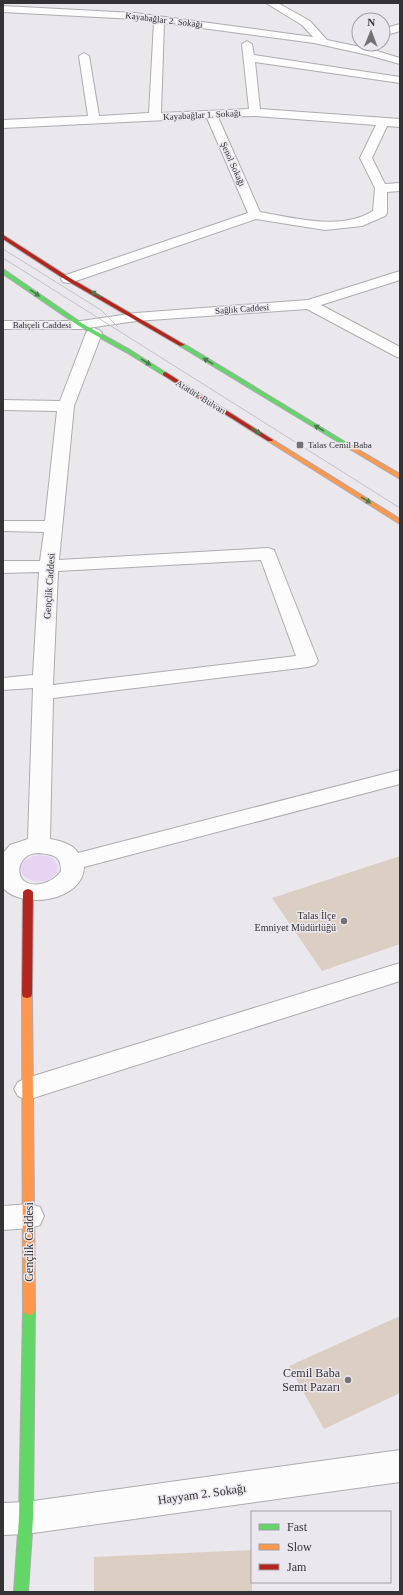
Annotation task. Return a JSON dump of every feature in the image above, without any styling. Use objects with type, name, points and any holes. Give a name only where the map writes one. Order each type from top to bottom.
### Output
[{"type":"main road","points":[[3,237],[68,278],[136,317],[400,477]]},
{"type":"main road","name":"Atatürk Bulvarı","points":[[3,271],[88,329],[128,351],[400,522]]},
{"type":"main road","name":"Gençlik Caddesi","points":[[21,1592],[15,1519],[30,1216],[27,1089],[28,892]]},
{"type":"street","points":[[271,3],[306,23],[324,42],[400,61]]},
{"type":"street","points":[[135,8],[146,17]]},
{"type":"street","name":"Kayabağlar 2. Sokağı","points":[[3,9],[146,17],[324,42]]},
{"type":"street","points":[[155,117],[159,19]]},
{"type":"street","points":[[246,31],[255,112]]},
{"type":"street","points":[[84,56],[94,120]]},
{"type":"street","points":[[249,58],[400,80]]},
{"type":"street","name":"Kayabağlar 1. Sokağı","points":[[3,124],[255,112],[400,124]]},
{"type":"street","name":"Şenol Sokağı","points":[[211,114],[255,215]]},
{"type":"street","points":[[68,278],[255,215],[311,225],[338,225],[356,223],[369,219],[380,213],[381,188],[366,158],[383,122]]},
{"type":"street","points":[[381,188],[400,187]]},
{"type":"street","name":"Sağlık Caddesi","points":[[88,329],[136,317],[309,304],[400,275]]},
{"type":"street","points":[[309,304],[400,352]]},
{"type":"street","name":"Bahçeli Caddesi","points":[[3,325],[88,329]]},
{"type":"street","name":"Gençlik Caddesi","points":[[39,845],[43,687],[49,566],[66,406],[88,329]]},
{"type":"street","points":[[3,405],[66,406]]},
{"type":"street","points":[[3,526],[54,527]]},
{"type":"street","points":[[3,567],[49,566],[268,554],[308,661],[43,687],[3,684]]},
{"type":"street","points":[[73,862],[400,777]]},
{"type":"street","points":[[39,845],[61,849],[69,855],[73,862],[73,870],[69,878],[62,885],[52,890],[28,892],[18,888],[4,875],[10,858],[17,852],[27,847],[39,845]]},
{"type":"street","points":[[27,1089],[400,972]]},
{"type":"street","points":[[3,1218],[30,1216]]},
{"type":"street","name":"Hayyam 2. Sokağı","points":[[15,1519],[400,1466]]},
{"type":"shaded area","points":[[39,855],[51,857],[58,865],[54,876],[49,880],[30,880],[21,872],[22,865],[26,860]]},
{"type":"building","name":"Talas İlçe Emniyet Müdürlüğü","points":[[400,856],[400,944],[322,971],[272,898]]},
{"type":"building","name":"Cemil Baba Semt Pazarı","points":[[400,1316],[400,1393],[324,1429],[289,1366]]},
{"type":"building","points":[[251,1550],[252,1592],[94,1592],[94,1557]]},
{"type":"tram line","points":[[3,249],[101,310],[118,327]]},
{"type":"tram line","points":[[3,258],[400,508]]},
{"type":"traffic: fast","points":[[3,271],[81,325],[128,351],[165,374]]},
{"type":"traffic: fast","points":[[182,345],[352,448]]},
{"type":"traffic: fast","points":[[21,1592],[26,1518],[29,1310]]},
{"type":"traffic: slow","points":[[270,440],[400,522]]},
{"type":"traffic: slow","points":[[352,448],[400,477]]},
{"type":"traffic: slow","points":[[27,994],[29,1310]]},
{"type":"traffic: jam","points":[[3,237],[68,279],[182,345]]},
{"type":"traffic: jam","points":[[165,374],[270,440]]},
{"type":"traffic: jam","points":[[27,994],[28,892]]},
{"type":"place","name":"Talas Cemil Baba","points":[[300,445]]},
{"type":"place","name":"Talas İlçe Emniyet Müdürlüğü","points":[[344,921]]},
{"type":"place","name":"Cemil Baba Semt Pazarı","points":[[348,1380]]}]
